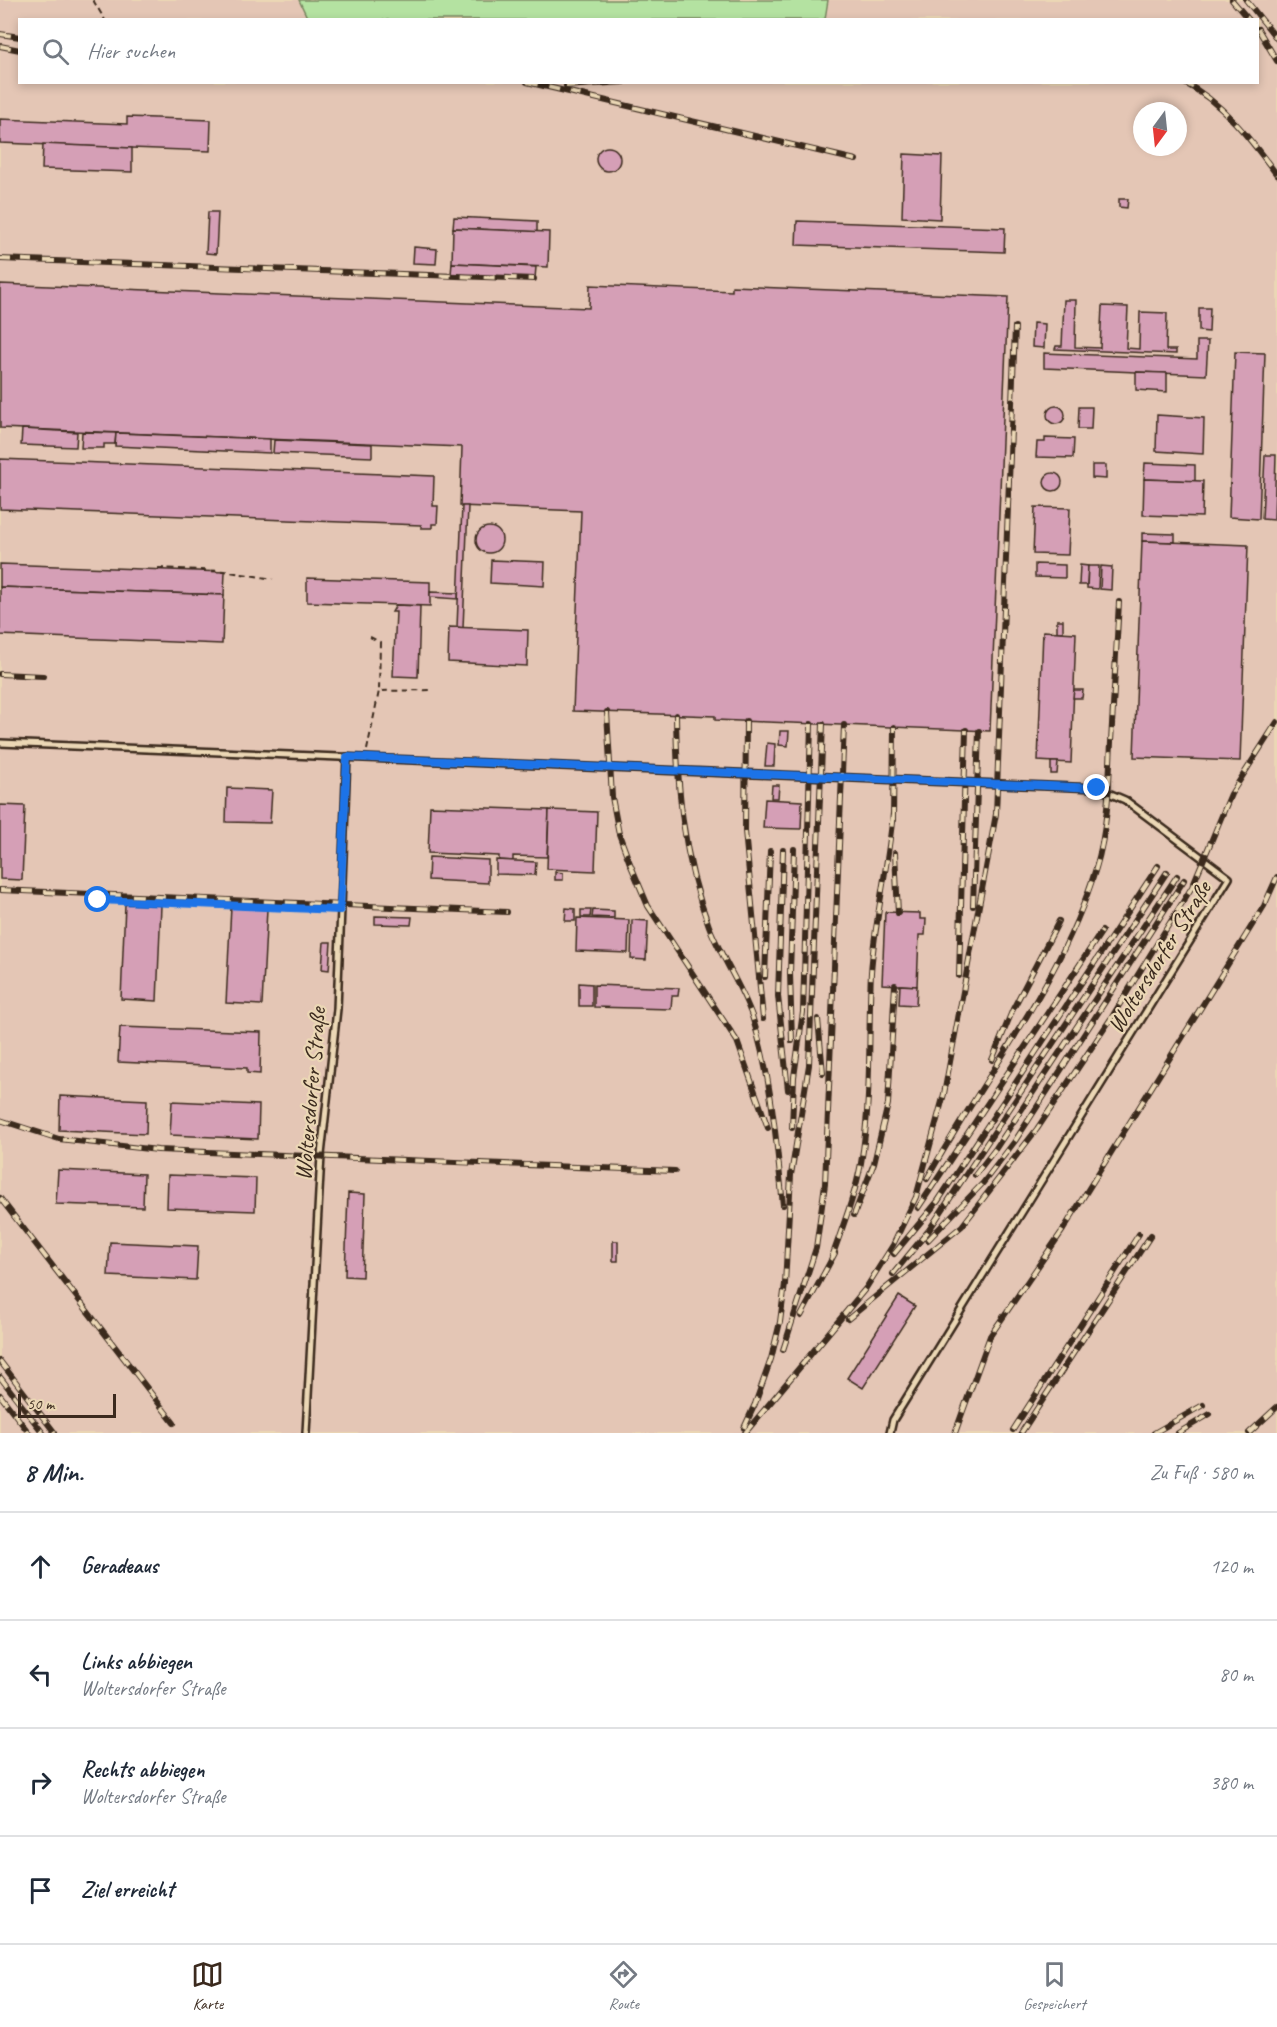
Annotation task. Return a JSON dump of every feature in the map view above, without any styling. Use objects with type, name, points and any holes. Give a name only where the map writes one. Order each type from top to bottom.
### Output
[{"type":"lane","name":"Woltersdorfer Straße","points":[[0,743],[1097,788],[1125,800],[1229,878],[893,1420],[890,1433]]},
{"type":"lane","name":"Woltersdorfer Straße","points":[[306,1433],[321,1155],[337,1009],[347,757]]},
{"type":"path","points":[[93,0],[104,18]]},
{"type":"path","points":[[158,568],[224,571],[273,579]]},
{"type":"path","points":[[366,758],[379,691],[380,642],[370,637]]},
{"type":"path","points":[[379,691],[431,690]]},
{"type":"path","points":[[98,900],[340,910]]},
{"type":"shaded area","points":[[0,0],[1277,0],[1277,1433],[0,1433]]},
{"type":"green space","points":[[299,0],[828,0],[825,18],[307,17]]},
{"type":"building","points":[[127,117],[211,120],[210,151],[0,143],[0,119],[127,124]]},
{"type":"building","points":[[43,144],[132,148],[132,172],[42,169]]},
{"type":"building","points":[[608,147],[616,151],[620,159],[616,167],[608,171],[600,167],[596,159],[600,151]]},
{"type":"building","points":[[904,154],[942,156],[940,219],[902,217]]},
{"type":"building","points":[[1119,199],[1128,199],[1127,208],[1119,207]]},
{"type":"building","points":[[208,212],[218,212],[216,254],[206,253]]},
{"type":"building","points":[[454,217],[537,221],[537,232],[453,228]]},
{"type":"building","points":[[797,221],[1005,228],[1004,252],[796,245]]},
{"type":"building","points":[[453,228],[549,232],[548,267],[452,263]]},
{"type":"building","points":[[414,247],[437,249],[436,264],[413,263]]},
{"type":"building","points":[[452,263],[536,267],[535,278],[451,274]]},
{"type":"building","points":[[0,284],[589,308],[590,285],[732,291],[732,286],[1008,297],[990,731],[715,720],[715,716],[573,711],[581,511],[460,506],[462,447],[0,428]]},
{"type":"building","points":[[1064,300],[1076,300],[1075,347],[1100,348],[1102,306],[1128,307],[1126,348],[1139,349],[1140,312],[1167,313],[1166,350],[1176,350],[1176,354],[1055,349],[1056,346],[1062,346]]},
{"type":"building","points":[[1199,308],[1210,308],[1209,332],[1199,331]]},
{"type":"building","points":[[1033,323],[1045,324],[1044,348],[1032,347]]},
{"type":"building","points":[[1197,341],[1208,341],[1206,375],[1044,368],[1044,353],[1197,359]]},
{"type":"building","points":[[1235,352],[1265,353],[1259,519],[1229,517]]},
{"type":"building","points":[[1136,372],[1167,373],[1167,392],[1136,390]]},
{"type":"building","points":[[1056,406],[1062,409],[1065,415],[1062,421],[1056,424],[1050,421],[1047,415],[1050,409]]},
{"type":"building","points":[[1079,407],[1092,407],[1091,429],[1078,429]]},
{"type":"building","points":[[1157,415],[1204,418],[1203,454],[1156,451]]},
{"type":"building","points":[[22,429],[77,432],[76,447],[21,445]]},
{"type":"building","points":[[82,432],[116,433],[115,444],[104,444],[104,448],[81,448]]},
{"type":"building","points":[[116,433],[270,439],[270,453],[115,446]]},
{"type":"building","points":[[1045,438],[1074,439],[1073,458],[1036,457],[1037,442],[1045,442]]},
{"type":"building","points":[[274,440],[372,444],[372,457],[273,453]]},
{"type":"building","points":[[1265,455],[1276,455],[1274,520],[1262,519]]},
{"type":"building","points":[[0,459],[434,476],[433,506],[438,506],[437,524],[432,524],[432,528],[421,528],[421,525],[0,509]]},
{"type":"building","points":[[1145,463],[1195,465],[1195,481],[1144,479]]},
{"type":"building","points":[[1092,465],[1106,465],[1106,479],[1092,478]]},
{"type":"building","points":[[1053,473],[1059,476],[1062,482],[1059,488],[1053,491],[1047,488],[1044,482],[1047,476]]},
{"type":"building","points":[[1144,479],[1203,481],[1202,517],[1143,515]]},
{"type":"building","points":[[462,506],[468,506],[463,628],[457,627]]},
{"type":"building","points":[[1035,507],[1070,508],[1068,555],[1033,554]]},
{"type":"building","points":[[489,527],[498,531],[502,540],[498,549],[489,553],[480,549],[476,540],[480,531]]},
{"type":"building","points":[[1142,533],[1175,534],[1175,542],[1142,541]]},
{"type":"building","points":[[1142,541],[1248,545],[1240,761],[1134,757]]},
{"type":"building","points":[[491,560],[545,562],[544,586],[490,583]]},
{"type":"building","points":[[0,564],[225,572],[224,595],[0,587]]},
{"type":"building","points":[[1035,564],[1065,565],[1065,578],[1035,577]]},
{"type":"building","points":[[1080,565],[1088,566],[1087,585],[1079,585]]},
{"type":"building","points":[[1088,566],[1099,566],[1098,589],[1087,588]]},
{"type":"building","points":[[1101,566],[1112,567],[1111,590],[1100,589]]},
{"type":"building","points":[[307,578],[430,582],[430,606],[307,602]]},
{"type":"building","points":[[0,587],[224,595],[222,644],[0,635]]},
{"type":"building","points":[[430,592],[458,593],[458,599],[430,597]]},
{"type":"building","points":[[396,605],[420,606],[418,677],[393,676],[396,612],[392,612]]},
{"type":"building","points":[[1057,620],[1063,620],[1063,632],[1057,632]]},
{"type":"building","points":[[449,627],[528,630],[527,666],[448,662]]},
{"type":"building","points":[[1043,631],[1076,633],[1071,763],[1038,761]]},
{"type":"building","points":[[1074,690],[1083,690],[1082,698],[1073,698]]},
{"type":"building","points":[[780,731],[789,731],[788,746],[779,745]]},
{"type":"building","points":[[767,743],[775,744],[774,766],[765,766]]},
{"type":"building","points":[[1051,762],[1058,762],[1057,774],[1051,774]]},
{"type":"building","points":[[772,785],[779,785],[778,798],[771,798]]},
{"type":"building","points":[[227,788],[272,790],[270,823],[226,822]]},
{"type":"building","points":[[765,799],[802,801],[801,829],[763,828]]},
{"type":"building","points":[[0,805],[25,806],[22,880],[0,879]]},
{"type":"building","points":[[430,806],[549,810],[547,857],[513,856],[513,861],[499,860],[499,856],[428,853]]},
{"type":"building","points":[[549,810],[597,812],[595,871],[547,869]]},
{"type":"building","points":[[429,857],[488,860],[488,883],[428,880]]},
{"type":"building","points":[[496,860],[536,862],[535,875],[496,874]]},
{"type":"building","points":[[555,872],[563,873],[563,880],[555,880]]},
{"type":"building","points":[[125,904],[161,905],[157,1001],[121,999]]},
{"type":"building","points":[[231,907],[267,909],[262,1005],[226,1003]]},
{"type":"building","points":[[566,908],[575,909],[575,921],[565,921]]},
{"type":"building","points":[[581,910],[591,910],[590,917],[581,917]]},
{"type":"building","points":[[593,910],[614,911],[614,918],[592,917]]},
{"type":"building","points":[[885,912],[920,913],[920,919],[926,919],[925,935],[919,935],[917,986],[882,984]]},
{"type":"building","points":[[375,916],[412,917],[411,925],[375,924]]},
{"type":"building","points":[[577,918],[629,920],[628,953],[576,951]]},
{"type":"building","points":[[632,920],[648,921],[646,960],[631,959]]},
{"type":"building","points":[[324,942],[331,942],[329,970],[322,969]]},
{"type":"building","points":[[579,983],[592,984],[592,1006],[579,1006]]},
{"type":"building","points":[[594,985],[679,988],[678,996],[672,996],[671,1009],[594,1007]]},
{"type":"building","points":[[900,985],[917,986],[916,1005],[899,1004]]},
{"type":"building","points":[[120,1027],[261,1032],[260,1074],[247,1073],[247,1068],[118,1062]]},
{"type":"building","points":[[60,1096],[147,1100],[146,1134],[59,1130]]},
{"type":"building","points":[[172,1101],[259,1105],[258,1139],[170,1135]]},
{"type":"building","points":[[58,1170],[144,1174],[143,1207],[56,1204]]},
{"type":"building","points":[[168,1175],[256,1178],[255,1211],[167,1208]]},
{"type":"building","points":[[348,1193],[365,1194],[362,1277],[345,1276]]},
{"type":"building","points":[[613,1241],[618,1241],[618,1261],[613,1261]]},
{"type":"building","points":[[110,1242],[198,1246],[196,1280],[108,1276]]},
{"type":"building","points":[[899,1296],[915,1306],[863,1388],[847,1378]]},
{"type":"railway","points":[[1232,0],[1247,18]]},
{"type":"railway","points":[[1246,0],[1277,39]]},
{"type":"railway","points":[[1259,31],[1277,61]]},
{"type":"railway","points":[[0,34],[18,37]]},
{"type":"railway","points":[[0,46],[18,50]]},
{"type":"railway","points":[[535,84],[856,160]]},
{"type":"railway","points":[[566,86],[595,84]]},
{"type":"railway","points":[[1186,84],[1211,100],[1235,123],[1277,175]]},
{"type":"railway","points":[[0,259],[534,279]]},
{"type":"railway","points":[[745,1433],[866,1288],[893,1245],[916,1197],[944,1094],[996,814],[1015,327]]},
{"type":"railway","points":[[927,1179],[1042,990],[1063,951],[1096,868],[1107,806],[1119,602]]},
{"type":"railway","points":[[0,674],[43,676]]},
{"type":"railway","points":[[607,712],[612,797],[619,834],[629,861],[648,906],[737,1041],[768,1128]]},
{"type":"railway","points":[[676,715],[680,795],[687,848],[709,926],[737,982],[759,1039],[772,1110],[783,1205]]},
{"type":"railway","points":[[746,721],[745,831],[763,1019]]},
{"type":"railway","points":[[848,1319],[962,1226],[1037,1129],[1110,1020],[1192,887],[1231,794],[1277,722]]},
{"type":"railway","points":[[792,1128],[794,1077],[803,1012],[811,724]]},
{"type":"railway","points":[[744,1428],[771,1359],[780,1322],[785,1284],[791,1175],[809,1065],[823,724]]},
{"type":"railway","points":[[783,1350],[816,1248],[825,1184],[844,725]]},
{"type":"railway","points":[[893,820],[894,727]]},
{"type":"railway","points":[[959,976],[966,730]]},
{"type":"railway","points":[[973,906],[979,731]]},
{"type":"railway","points":[[831,1260],[848,1212],[861,1163],[868,1092],[871,972],[893,813]]},
{"type":"railway","points":[[792,1041],[790,973],[794,849]]},
{"type":"railway","points":[[783,850],[778,996],[788,1090]]},
{"type":"railway","points":[[765,977],[770,851]]},
{"type":"railway","points":[[895,853],[898,913]]},
{"type":"railway","points":[[894,1254],[938,1201],[1158,866]]},
{"type":"railway","points":[[893,1274],[929,1230],[1167,872]]},
{"type":"railway","points":[[975,1175],[996,1148],[1177,876]]},
{"type":"railway","points":[[955,1433],[990,1336],[1063,1230],[1264,906],[1277,877]]},
{"type":"railway","points":[[928,1240],[983,1183],[1015,1141],[1184,880]]},
{"type":"railway","points":[[0,890],[507,912]]},
{"type":"railway","points":[[992,1060],[1013,1009],[1059,921]]},
{"type":"railway","points":[[918,1208],[1102,931]]},
{"type":"railway","points":[[854,1215],[874,1163],[888,1104],[895,985]]},
{"type":"railway","points":[[818,1019],[823,1073]]},
{"type":"railway","points":[[0,1120],[59,1139],[158,1150],[675,1171]]},
{"type":"railway","points":[[0,1198],[174,1423]]},
{"type":"railway","points":[[1013,1430],[1139,1234]]},
{"type":"railway","points":[[1021,1433],[1151,1235]]},
{"type":"railway","points":[[801,1316],[835,1253]]},
{"type":"railway","points":[[0,1361],[55,1433]]},
{"type":"railway","points":[[0,1377],[43,1433]]},
{"type":"railway","points":[[0,1395],[29,1433]]},
{"type":"railway","points":[[1154,1433],[1203,1405]]},
{"type":"railway","points":[[1249,1433],[1277,1407]]},
{"type":"railway","points":[[1178,1433],[1210,1414]]},
{"type":"route","points":[[98,900],[340,910],[347,757],[996,782],[1097,788]]}]
